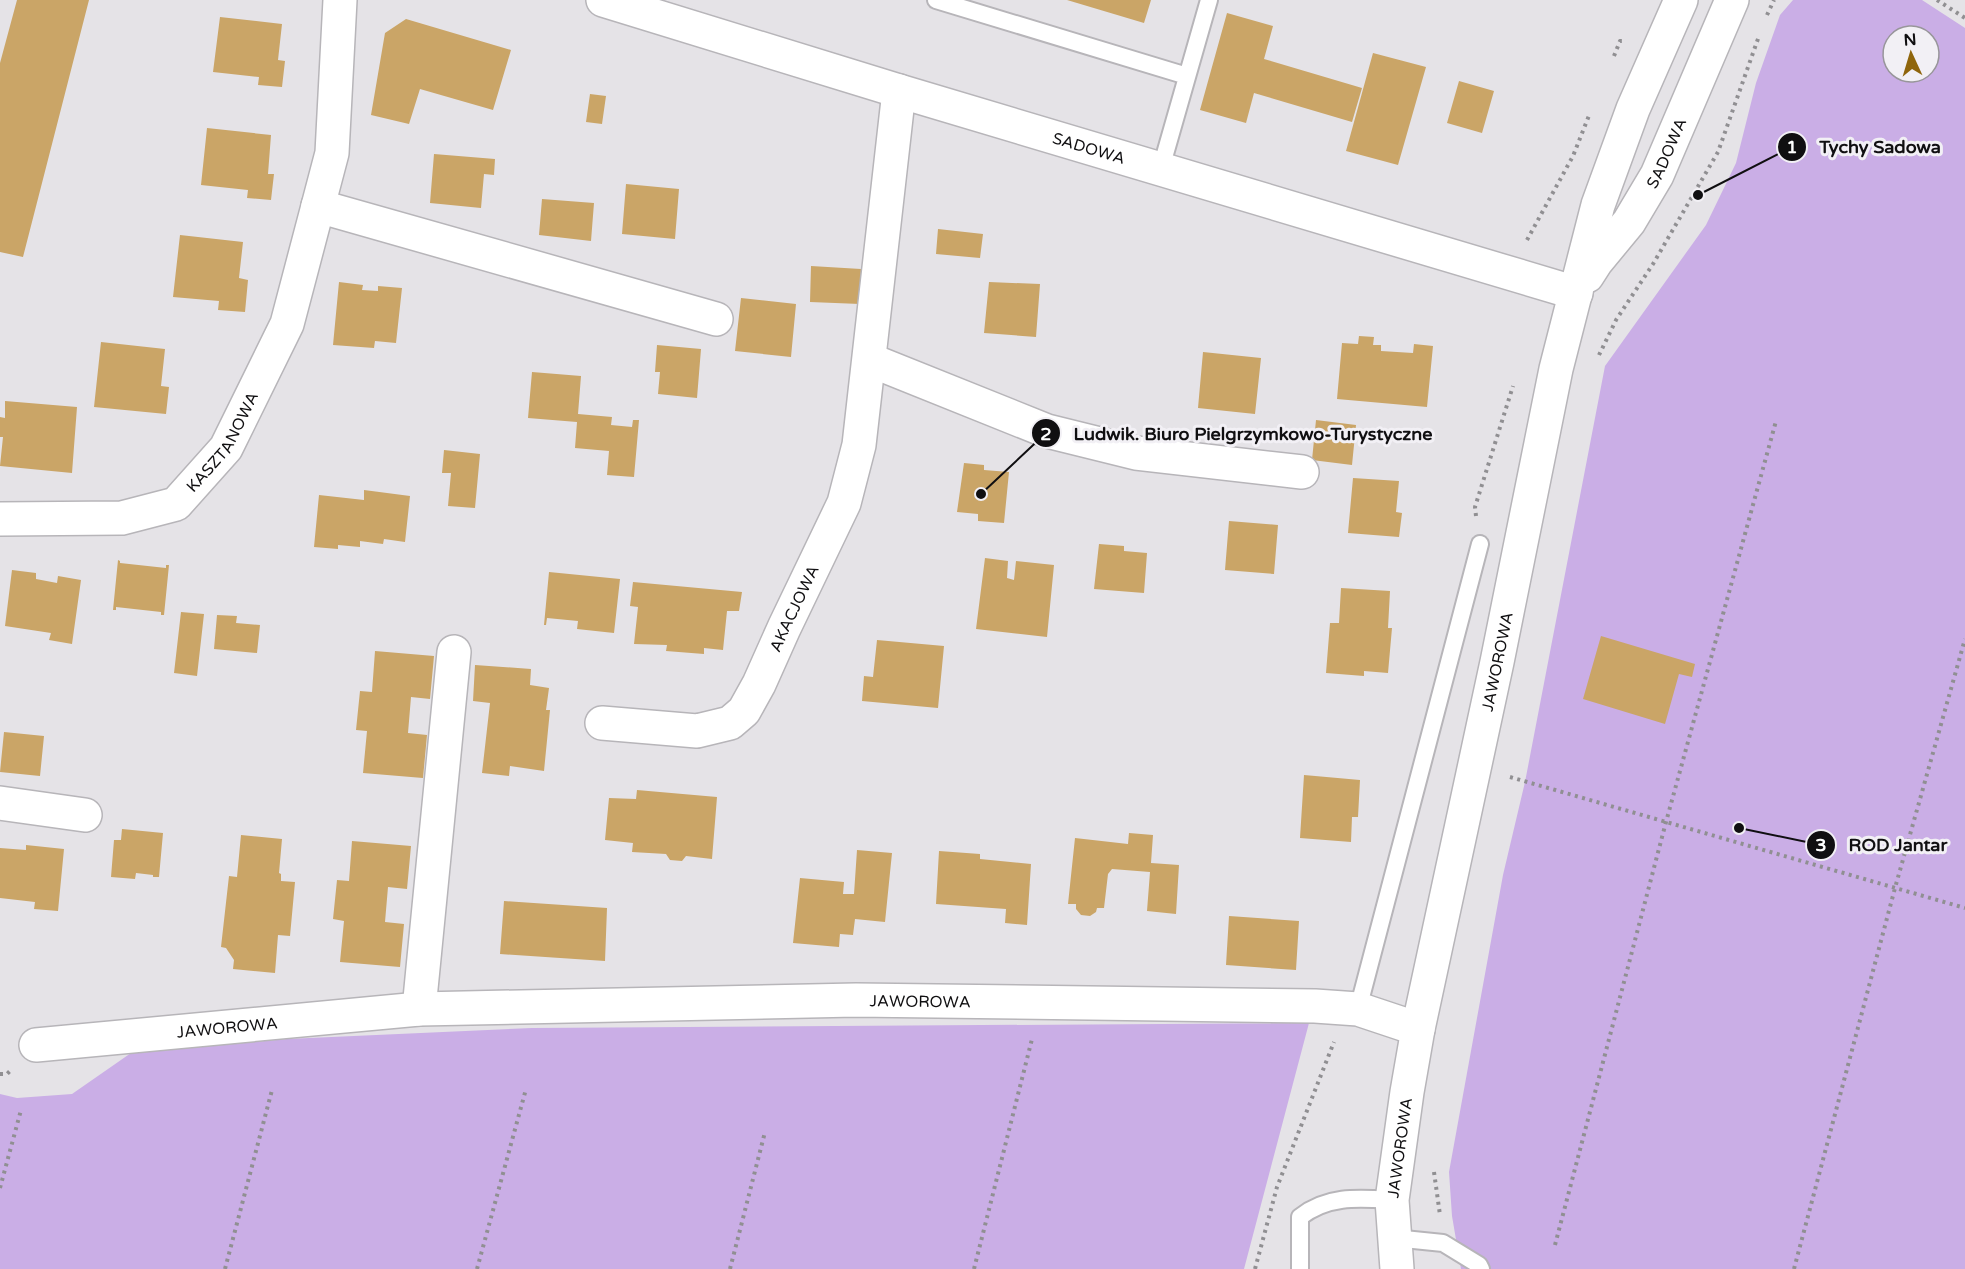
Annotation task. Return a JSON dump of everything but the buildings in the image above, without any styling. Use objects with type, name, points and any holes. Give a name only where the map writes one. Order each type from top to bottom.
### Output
[{"type":"street","name":"KASZTANOWA","points":[[0,519],[122,518],[176,504],[226,448],[287,324],[332,153],[340,0]]},
{"type":"street","name":"SADOWA","points":[[603,0],[644,6],[899,91],[1576,293],[1596,262],[1629,222],[1657,175],[1732,0]]},
{"type":"street","points":[[1576,293],[1598,205],[1633,109],[1681,0]]},
{"type":"street","name":"AKACJOWA","points":[[602,723],[697,731],[730,723],[744,711],[759,684],[844,503],[859,445],[899,91]]},
{"type":"street","points":[[318,206],[716,319]]},
{"type":"street","name":"JAWOROWA","points":[[1396,1254],[1392,1200],[1418,1029],[1556,369],[1576,293]]},
{"type":"street","points":[[870,360],[1047,432],[1136,453],[1302,472]]},
{"type":"street","points":[[419,1009],[454,652]]},
{"type":"street","points":[[0,803],[85,815]]},
{"type":"street","name":"JAWOROWA","points":[[36,1045],[419,1009],[856,1000],[1315,1006],[1352,1009],[1418,1029]]},
{"type":"lane","points":[[936,0],[1187,76]]},
{"type":"lane","points":[[1161,168],[1209,0]]},
{"type":"lane","points":[[1352,1009],[1480,544]]},
{"type":"lane","points":[[1300,1269],[1300,1217],[1311,1209],[1345,1198],[1392,1200]]},
{"type":"lane","points":[[1396,1254],[1443,1243],[1479,1265],[1480,1269]]},
{"type":"path","points":[[1764,23],[1774,0]]},
{"type":"path","points":[[1937,0],[1965,18]]},
{"type":"path","points":[[1598,357],[1616,320],[1653,264],[1718,152],[1760,33]]},
{"type":"path","points":[[1555,1245],[1666,822],[1776,421]]},
{"type":"path","points":[[1794,1269],[1895,888],[1965,639]]},
{"type":"path","points":[[1503,775],[1965,908]]},
{"type":"path","points":[[974,1269],[1039,1003]]},
{"type":"path","points":[[1255,1269],[1277,1187],[1352,1009]]},
{"type":"path","points":[[477,1269],[526,1089]]},
{"type":"path","points":[[225,1269],[272,1090]]},
{"type":"path","points":[[0,1188],[21,1110]]},
{"type":"path","points":[[730,1269],[765,1132]]},
{"type":"path","points":[[1433,1167],[1443,1243]]},
{"type":"shaded area","points":[[1793,0],[1922,0],[1965,28],[1965,1269],[1461,1269],[1452,1216],[1449,1172],[1503,875],[1525,782],[1605,366],[1706,225],[1736,163],[1756,83],[1780,15]]},
{"type":"shaded area","points":[[1309,1023],[1244,1269],[0,1269],[0,1094],[17,1098],[72,1094],[131,1053],[287,1039],[532,1028]]},
{"type":"place","name":"Tychy Sadowa","points":[[1698,195]]},
{"type":"place","name":"Ludwik. Biuro Pielgrzymkowo-Turystyczne","points":[[981,494]]},
{"type":"place","name":"ROD Jantar","points":[[1739,828]]}]
